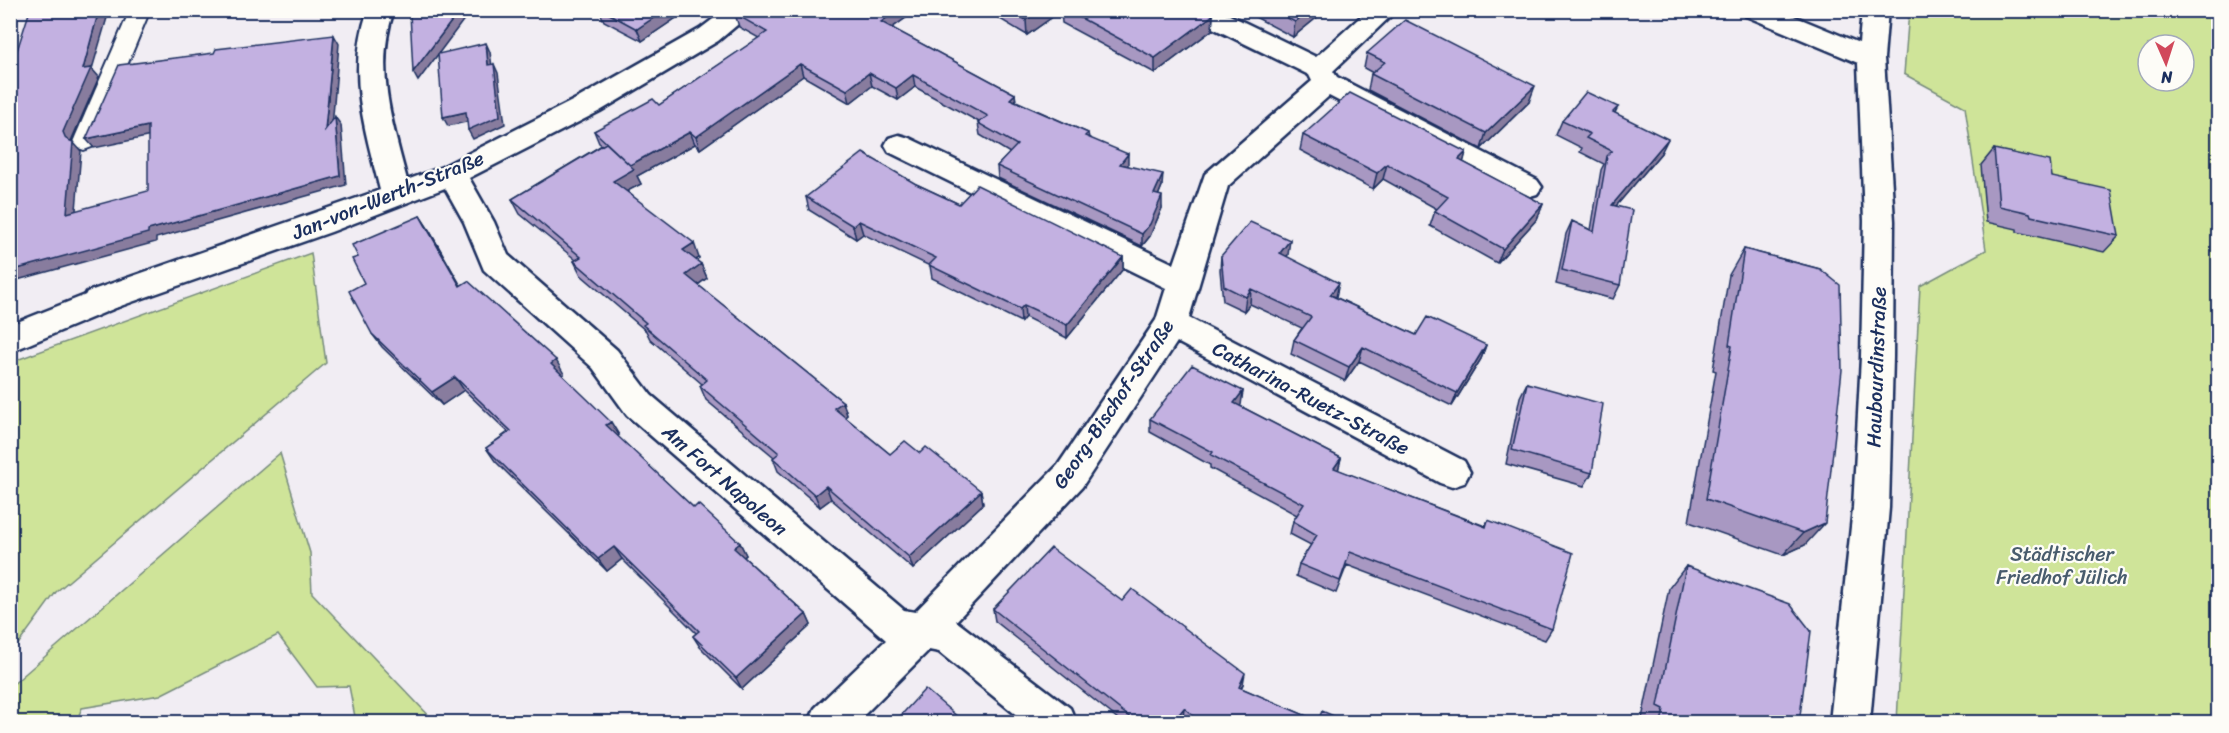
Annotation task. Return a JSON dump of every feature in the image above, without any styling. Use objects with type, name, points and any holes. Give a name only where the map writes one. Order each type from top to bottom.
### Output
[{"type":"street","points":[[381,10],[373,26],[370,88],[396,196]]},
{"type":"street","name":"Jan-von-Werth-Straße","points":[[10,330],[396,196],[452,174],[590,104],[709,35],[742,10]]},
{"type":"street","points":[[1197,10],[1527,187]]},
{"type":"street","name":"Georg-Bischof-Straße","points":[[829,723],[922,631],[1070,476],[1171,324],[1182,282],[1215,181],[1323,76],[1384,10]]},
{"type":"street","points":[[1755,10],[1871,58]]},
{"type":"street","name":"Haubourdinstraße","points":[[1850,723],[1871,508],[1877,357],[1879,221],[1871,58],[1875,10]]},
{"type":"street","points":[[899,145],[1182,282]]},
{"type":"street","name":"Am Fort Napoleon","points":[[452,174],[478,222],[495,262],[604,359],[639,405],[895,626],[948,636],[1056,723]]},
{"type":"street","points":[[10,339],[126,291]]},
{"type":"street","name":"Catharina-Ruetz-Straße","points":[[1171,324],[1452,472]]},
{"type":"lane","points":[[84,142],[140,10]]},
{"type":"green space","name":"Städtischer Friedhof Jülich","points":[[1909,11],[2218,11],[2218,722],[1897,722],[1920,286],[1986,250],[1965,107],[1904,74]]},
{"type":"green space","points":[[311,253],[326,363],[56,592],[11,654],[11,362]]},
{"type":"green space","points":[[280,453],[310,553],[312,593],[435,722],[356,722],[349,686],[317,687],[278,635],[160,695],[82,708],[76,722],[11,722],[11,686]]},
{"type":"building","points":[[30,10],[99,10],[83,69],[91,68],[63,132],[66,139],[73,142],[67,213],[148,191],[148,126],[86,139],[119,65],[214,53],[216,49],[334,35],[325,130],[335,117],[340,176],[10,271],[10,64],[13,63]]},
{"type":"building","points":[[412,10],[460,10],[413,72],[410,13]]},
{"type":"building","points":[[602,10],[665,10],[637,29]]},
{"type":"building","points":[[740,10],[898,10],[881,22],[1015,94],[1010,99],[1088,133],[1085,136],[1128,154],[1120,164],[1163,174],[1154,194],[1162,196],[1150,224],[1142,234],[997,166],[1017,145],[978,123],[988,116],[913,75],[896,88],[869,73],[847,90],[800,64],[696,137],[690,132],[630,165],[594,131],[653,99],[659,105],[767,32],[735,14]]},
{"type":"building","points":[[1009,10],[1040,10],[1026,20]]},
{"type":"building","points":[[1066,10],[1203,10],[1213,15],[1155,58]]},
{"type":"building","points":[[1273,10],[1309,10],[1295,22]]},
{"type":"building","points":[[1405,20],[1535,86],[1486,133],[1371,74],[1385,62],[1367,53]]},
{"type":"building","points":[[486,43],[488,65],[494,64],[500,116],[468,130],[466,112],[443,117],[438,54]]},
{"type":"building","points":[[1586,92],[1618,107],[1613,112],[1668,139],[1612,205],[1632,210],[1620,285],[1562,270],[1572,221],[1594,232],[1607,156],[1612,151],[1586,138],[1590,134],[1562,121]]},
{"type":"building","points":[[1350,93],[1466,152],[1459,159],[1461,161],[1543,204],[1503,249],[1435,211],[1448,197],[1387,164],[1377,173],[1303,135]]},
{"type":"building","points":[[606,143],[634,169],[613,181],[694,243],[683,250],[701,264],[686,275],[843,402],[834,408],[890,454],[905,441],[920,453],[926,447],[981,491],[909,557],[826,486],[815,495],[773,458],[779,453],[700,386],[707,380],[643,325],[646,323],[574,261],[581,257],[512,199]]},
{"type":"building","points":[[1994,149],[2050,161],[2052,177],[2111,190],[2119,236],[2031,216],[2030,213],[1999,206]]},
{"type":"building","points":[[863,153],[916,184],[959,204],[977,185],[1123,257],[1067,325],[1024,305],[1020,309],[929,265],[936,258],[859,221],[853,226],[806,197]]},
{"type":"building","points":[[420,216],[460,286],[468,281],[556,360],[551,364],[611,422],[606,425],[694,508],[698,504],[740,543],[734,548],[806,614],[736,678],[693,636],[699,631],[614,547],[598,559],[486,448],[511,431],[455,377],[432,392],[372,334],[349,291],[364,283],[352,259],[358,257],[352,245]]},
{"type":"building","points":[[1250,222],[1290,240],[1280,253],[1339,283],[1330,295],[1416,335],[1427,317],[1486,345],[1457,393],[1363,347],[1349,367],[1294,340],[1311,317],[1251,289],[1246,297],[1224,286],[1221,256]]},
{"type":"building","points":[[1744,249],[1820,269],[1840,285],[1842,370],[1825,523],[1803,533],[1706,499],[1732,346],[1729,345]]},
{"type":"building","points":[[1192,365],[1243,391],[1234,403],[1341,458],[1334,468],[1486,527],[1488,520],[1573,553],[1552,629],[1350,552],[1340,581],[1299,564],[1317,535],[1293,521],[1304,504],[1211,455],[1213,452],[1150,419]]},
{"type":"building","points":[[1527,383],[1603,404],[1592,473],[1512,450]]},
{"type":"building","points":[[1051,548],[1122,601],[1132,589],[1245,673],[1239,687],[1318,721],[1322,711],[1350,723],[1202,723],[1184,708],[1172,723],[1137,723],[993,609]]},
{"type":"building","points":[[1686,566],[1790,604],[1811,631],[1799,723],[1661,723],[1664,709],[1658,706]]},
{"type":"building","points":[[925,689],[965,723],[894,723]]}]
